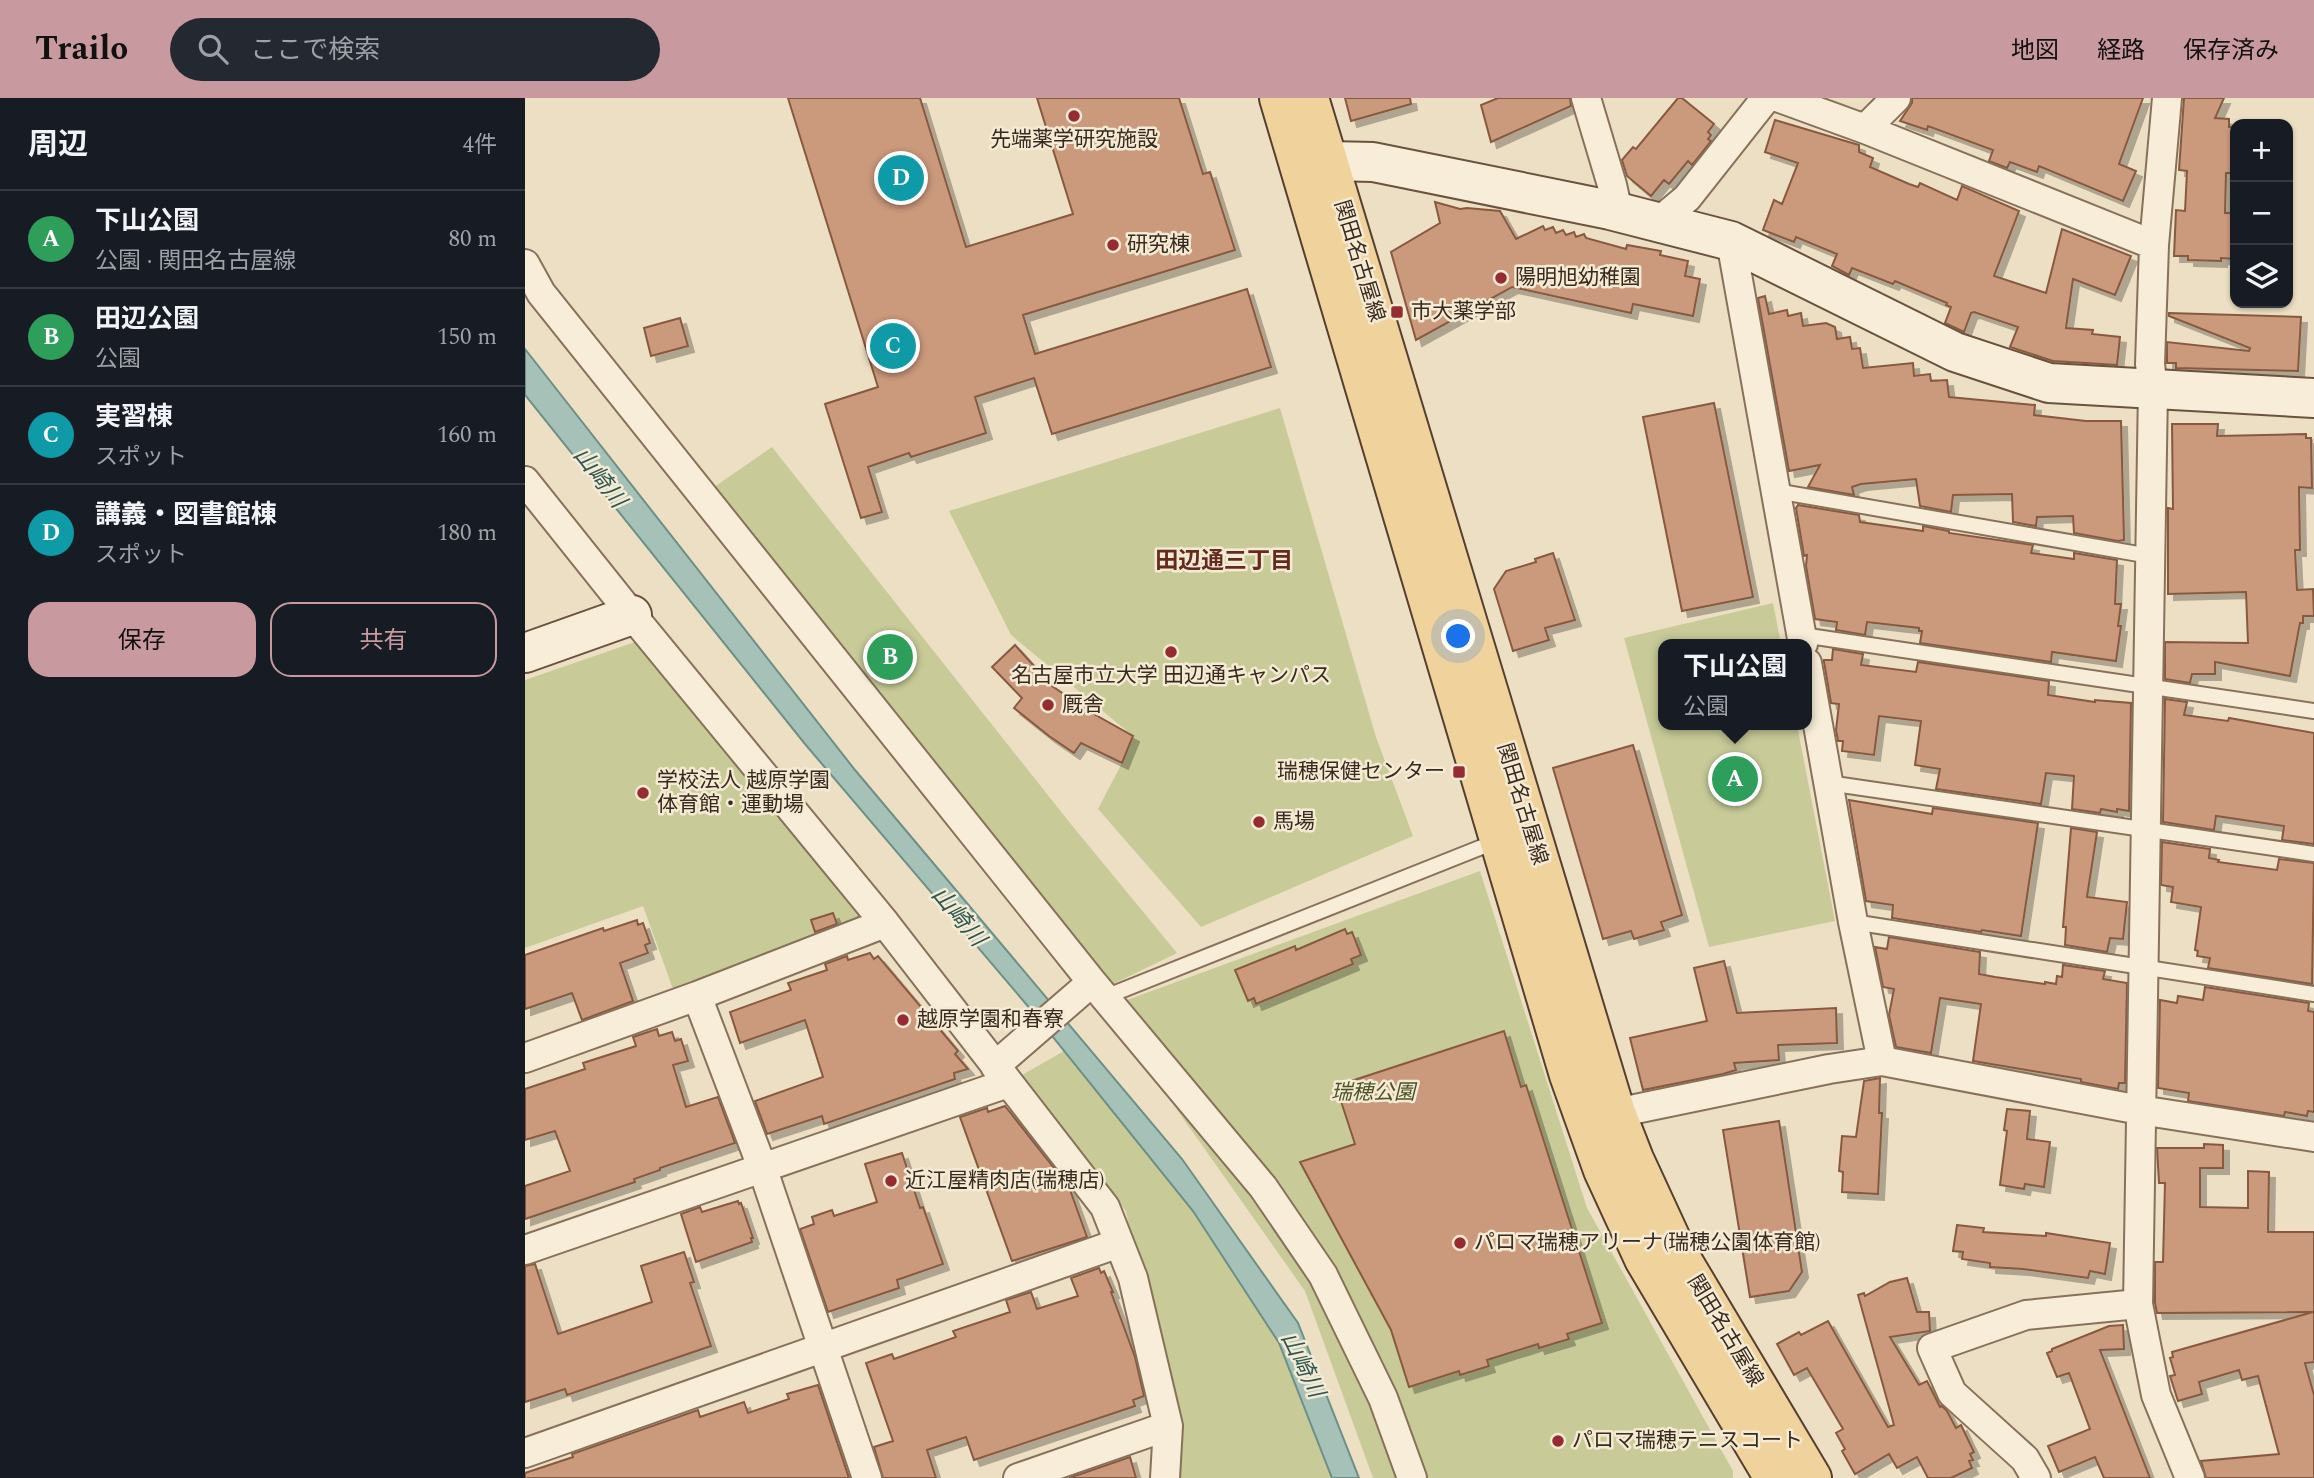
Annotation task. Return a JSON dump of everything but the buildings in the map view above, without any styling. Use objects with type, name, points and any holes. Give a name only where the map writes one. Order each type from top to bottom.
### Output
[{"type":"main road","name":"関田名古屋線","points":[[1279,98],[1315,166],[1616,1113],[1676,1250],[1812,1478]]},
{"type":"main road","name":"関田名古屋線","points":[[1310,98],[1315,166],[1499,841],[1569,1075],[1603,1170],[1644,1259],[1774,1478]]},
{"type":"street","points":[[1586,98],[1618,212]]},
{"type":"street","points":[[1657,223],[1686,198],[1766,98]]},
{"type":"street","points":[[1780,98],[1865,129],[2154,245]]},
{"type":"street","points":[[1865,129],[1896,98]]},
{"type":"street","points":[[2167,98],[2154,245],[2150,364],[2153,389],[2138,1304],[2156,1395],[2190,1478]]},
{"type":"street","points":[[1315,166],[1373,162],[1618,212],[1731,242],[1955,352],[2049,383],[2314,398]]},
{"type":"street","points":[[1731,242],[1803,639]]},
{"type":"street","points":[[525,264],[532,298],[1093,991],[1263,1187],[1323,1275],[1383,1398],[1412,1478]]},
{"type":"street","points":[[525,481],[632,615],[1005,1067],[1105,1208],[1133,1278],[1168,1426],[1165,1478]]},
{"type":"street","points":[[525,653],[632,615]]},
{"type":"street","points":[[1812,692],[1853,922],[1882,1061]]},
{"type":"street","points":[[525,1058],[698,996],[885,923]]},
{"type":"street","points":[[525,1250],[762,1167],[1005,1067],[1093,991]]},
{"type":"street","points":[[698,996],[762,1167],[867,1478]]},
{"type":"street","points":[[1616,1113],[1829,1069],[1882,1061],[2140,1110],[2314,1138]]},
{"type":"street","points":[[525,1453],[1119,1242]]},
{"type":"street","points":[[2036,1478],[2025,1459],[1952,1393],[1932,1348],[2026,1315],[2138,1304]]},
{"type":"street","points":[[1018,1478],[1168,1426]]},
{"type":"street","points":[[1750,1437],[1752,1478]]},
{"type":"street","points":[[525,1461],[531,1478]]},
{"type":"lane","points":[[1776,491],[2150,556]]},
{"type":"lane","points":[[1812,641],[2314,711]]},
{"type":"lane","points":[[1828,783],[2314,854]]},
{"type":"lane","points":[[1093,991],[1499,841]]},
{"type":"lane","points":[[1853,922],[2314,994]]},
{"type":"green space","points":[[1280,408],[1376,737],[1413,836],[1201,927],[1098,809],[1133,736],[1011,635],[949,511]]},
{"type":"green space","points":[[772,447],[1070,823],[1177,953],[1107,987],[707,492]]},
{"type":"green space","points":[[1773,603],[1780,639],[1658,639],[1658,730],[1798,730],[1835,921],[1709,947],[1624,638]]},
{"type":"green space","name":"学校法人 越原学園 体育館・運動場","points":[[638,641],[866,922],[673,989],[643,906],[525,948],[525,680]]},
{"type":"green space","name":"瑞穂公園","points":[[1480,871],[1587,1208],[1733,1471],[1733,1478],[1373,1478],[1305,1291],[1105,1008]]},
{"type":"green space","points":[[1064,1051],[1193,1211],[1279,1343],[1332,1478],[1165,1478],[1168,1426],[1126,1211],[1015,1079]]},
{"type":"water","name":"山崎川","points":[[525,349],[855,770],[1182,1159],[1298,1323],[1359,1478],[1332,1478],[1279,1343],[1193,1211],[1032,1011],[805,744],[525,395]]},
{"type":"place","name":"先端薬学研究施設","points":[[1074,116]]},
{"type":"place","name":"講義・図書館棟","points":[[901,178]]},
{"type":"place","name":"研究棟","points":[[1113,245]]},
{"type":"place","name":"陽明旭幼稚園","points":[[1501,278]]},
{"type":"place","name":"市大薬学部","points":[[1397,312]]},
{"type":"place","name":"実習棟","points":[[893,346]]},
{"type":"place","name":"名古屋市立大学 田辺通キャンパス","points":[[1171,652]]},
{"type":"place","name":"田辺公園","points":[[890,657]]},
{"type":"place","name":"厩舎","points":[[1048,705]]},
{"type":"place","name":"瑞穂保健センター","points":[[1459,772]]},
{"type":"place","name":"下山公園","points":[[1735,779]]},
{"type":"place","name":"学校法人 越原学園 体育館・運動場","points":[[643,793]]},
{"type":"place","name":"馬場","points":[[1259,822]]},
{"type":"place","name":"越原学園和春寮","points":[[903,1020]]},
{"type":"place","name":"近江屋精肉店(瑞穂店)","points":[[891,1181]]},
{"type":"place","name":"パロマ瑞穂アリーナ(瑞穂公園体育館)","points":[[1460,1243]]},
{"type":"place","name":"パロマ瑞穂テニスコート","points":[[1558,1441]]},
{"type":"district","name":"田辺通三丁目","points":[[1224,561]]}]
